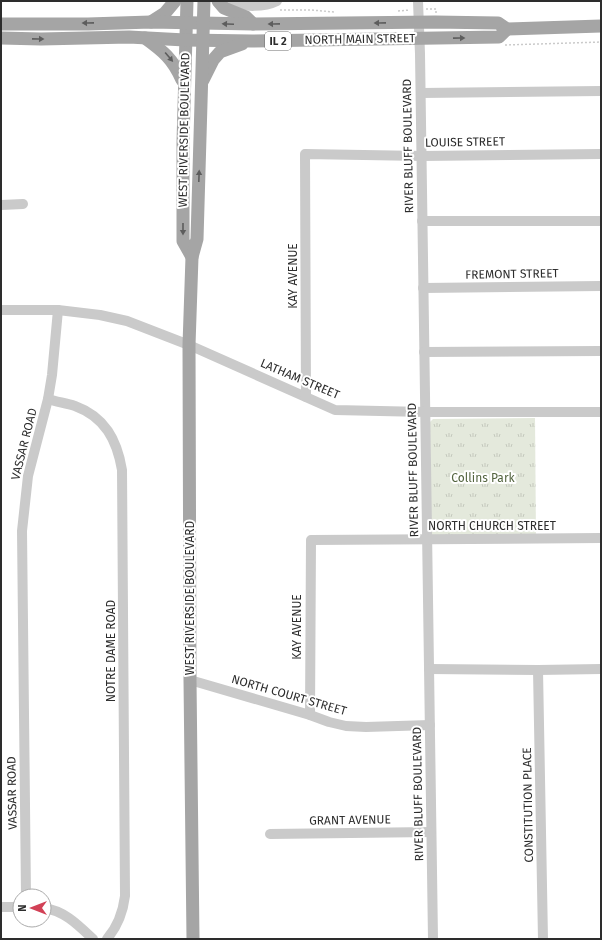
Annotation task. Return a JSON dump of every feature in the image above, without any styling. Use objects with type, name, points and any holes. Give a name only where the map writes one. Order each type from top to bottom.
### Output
[{"type":"main road","points":[[151,22],[165,13],[175,1]]},
{"type":"main road","name":"WEST RIVERSIDE BOULEVARD","points":[[187,1],[184,85],[183,241],[192,257]]},
{"type":"main road","name":"WEST RIVERSIDE BOULEVARD","points":[[193,939],[190,680],[189,345],[192,257],[198,239],[204,1]]},
{"type":"main road","points":[[218,1],[224,8],[246,17],[253,24]]},
{"type":"main road","name":"IL 2","points":[[1,24],[186,22]]},
{"type":"main road","name":"NORTH MAIN STREET","points":[[186,22],[253,24],[498,23],[507,29],[601,26]]},
{"type":"main road","name":"NORTH MAIN STREET","points":[[185,40],[252,41],[499,37],[507,29]]},
{"type":"main road","name":"IL 2","points":[[1,38],[145,38],[185,40]]},
{"type":"main road","points":[[145,38],[169,57],[178,71],[184,85]]},
{"type":"main road","points":[[202,83],[213,60],[220,52],[252,41]]},
{"type":"street","points":[[231,1],[238,5],[270,4],[277,1]]},
{"type":"street","name":"RIVER BLUFF BOULEVARD","points":[[418,1],[420,23],[433,939]]},
{"type":"street","points":[[421,92],[601,91]]},
{"type":"street","name":"LOUISE STREET","points":[[305,154],[422,156],[601,154]]},
{"type":"street","name":"KAY AVENUE","points":[[305,154],[306,397]]},
{"type":"street","points":[[1,205],[23,204]]},
{"type":"street","points":[[422,221],[601,221]]},
{"type":"street","name":"FREMONT STREET","points":[[423,288],[601,286]]},
{"type":"street","name":"LATHAM STREET","points":[[1,310],[58,310],[100,315],[127,321],[189,345],[335,410],[425,412],[601,412]]},
{"type":"street","name":"VASSAR ROAD","points":[[26,888],[22,531],[28,476],[48,399],[52,375],[58,310]]},
{"type":"street","points":[[424,352],[601,351]]},
{"type":"street","name":"NOTRE DAME ROAD","points":[[48,399],[74,406],[88,412],[99,420],[115,442],[120,455],[122,470],[125,896],[124,908],[120,918],[107,939]]},
{"type":"street","name":"NORTH CHURCH STREET","points":[[311,540],[601,538]]},
{"type":"street","name":"KAY AVENUE","points":[[310,715],[311,540]]},
{"type":"street","points":[[429,669],[601,670]]},
{"type":"street","name":"CONSTITUTION PLACE","points":[[538,670],[543,939]]},
{"type":"street","name":"NORTH COURT STREET","points":[[190,680],[346,726],[366,727],[430,725]]},
{"type":"street","name":"GRANT AVENUE","points":[[270,834],[431,832]]},
{"type":"street","points":[[1,907],[12,907]]},
{"type":"street","points":[[52,910],[62,913],[74,921],[93,939]]},
{"type":"path","points":[[501,46],[601,42]]},
{"type":"green space","name":"Collins Park","points":[[535,418],[536,537],[431,536],[430,422],[433,419]]}]
